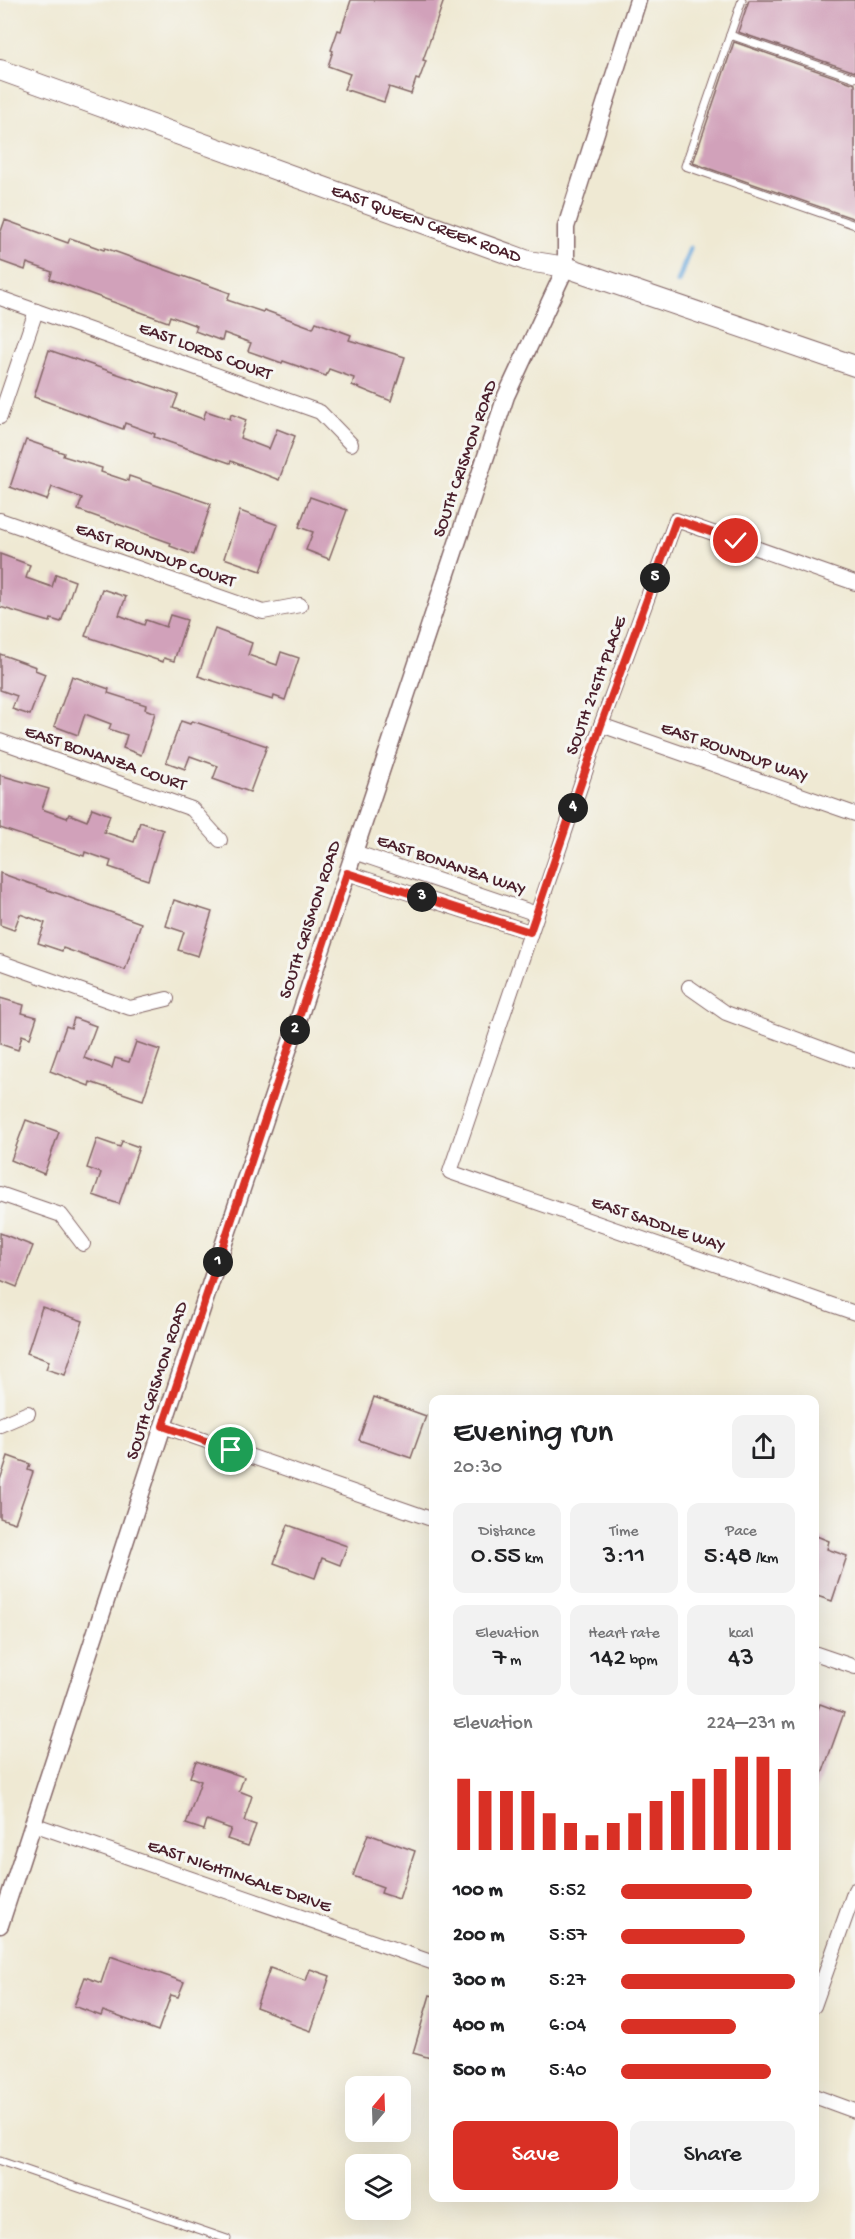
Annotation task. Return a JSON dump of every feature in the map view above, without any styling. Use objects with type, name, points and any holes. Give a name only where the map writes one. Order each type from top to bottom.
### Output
[{"type":"main road","name":"EAST QUEEN CREEK ROAD","points":[[0,70],[528,261],[566,267],[855,366]]},
{"type":"street","name":"SOUTH CRISMON ROAD","points":[[0,1925],[163,1426],[506,396],[566,267],[566,227],[638,0]]},
{"type":"street","name":"EAST LORDS COURT","points":[[0,298],[320,412],[351,444]]},
{"type":"street","points":[[0,417],[36,311]]},
{"type":"street","name":"EAST ROUNDUP COURT","points":[[0,520],[263,612],[300,605]]},
{"type":"street","name":"SOUTH 216TH PLACE","points":[[450,1172],[601,725],[676,520],[855,583]]},
{"type":"street","name":"EAST ROUNDUP WAY","points":[[601,725],[855,814]]},
{"type":"street","name":"EAST BONANZA COURT","points":[[0,741],[192,808],[220,840]]},
{"type":"street","name":"EAST BONANZA WAY","points":[[354,852],[537,914]]},
{"type":"street","name":"EAST BONANZA WAY","points":[[347,873],[530,932]]},
{"type":"street","points":[[0,962],[130,1008],[167,999]]},
{"type":"street","points":[[689,987],[726,1013],[855,1061]]},
{"type":"street","name":"EAST SADDLE WAY","points":[[450,1172],[855,1313]]},
{"type":"street","points":[[0,1194],[61,1215],[83,1245]]},
{"type":"street","points":[[0,1425],[28,1413]]},
{"type":"street","points":[[163,1426],[429,1518]]},
{"type":"street","points":[[819,1655],[855,1667]]},
{"type":"street","name":"EAST NIGHTINGALE DRIVE","points":[[33,1824],[429,1961]]},
{"type":"street","points":[[819,1992],[855,1890]]},
{"type":"street","points":[[819,2098],[855,2111]]},
{"type":"lane","points":[[742,0],[685,166],[855,225]]},
{"type":"lane","points":[[730,35],[855,78]]},
{"type":"lane","points":[[1,2163],[227,2239]]},
{"type":"building","points":[[351,0],[444,0],[423,60],[426,61],[411,94],[389,87],[384,102],[344,89],[350,74],[328,66],[333,51],[331,50],[338,30],[341,31]]},
{"type":"building","points":[[749,0],[855,0],[855,72],[738,32]]},
{"type":"building","points":[[734,42],[855,84],[855,219],[693,163]]},
{"type":"building","points":[[5,220],[68,243],[70,238],[104,250],[105,248],[230,293],[227,300],[263,312],[264,310],[313,328],[316,322],[351,335],[349,340],[405,357],[391,401],[352,385],[354,378],[329,369],[326,376],[283,361],[282,363],[248,351],[251,343],[224,333],[222,341],[195,331],[197,326],[170,316],[168,322],[50,279],[52,272],[27,263],[25,270],[0,261],[0,234]]},
{"type":"building","points":[[49,350],[178,395],[173,408],[203,419],[206,411],[230,419],[231,414],[246,420],[240,438],[269,449],[277,429],[295,436],[279,480],[231,461],[230,463],[154,437],[155,434],[125,423],[123,429],[34,397]]},
{"type":"building","points":[[26,440],[64,453],[63,456],[102,468],[101,472],[128,481],[129,476],[211,504],[194,555],[170,546],[171,543],[78,510],[82,498],[52,487],[47,500],[10,487]]},
{"type":"building","points":[[310,497],[347,510],[329,559],[306,550],[313,532],[299,527]]},
{"type":"building","points":[[240,511],[278,525],[261,571],[224,558]]},
{"type":"building","points":[[0,554],[30,565],[26,578],[52,587],[56,574],[75,581],[61,622],[51,619],[50,622],[0,607]]},
{"type":"building","points":[[102,589],[126,597],[119,615],[144,625],[146,620],[166,627],[170,615],[187,620],[174,661],[164,658],[163,662],[85,636]]},
{"type":"building","points":[[215,629],[252,643],[248,655],[277,665],[281,652],[299,658],[285,700],[274,696],[273,700],[198,676]]},
{"type":"building","points":[[0,654],[36,667],[35,670],[45,674],[30,715],[12,709],[17,696],[0,690]]},
{"type":"building","points":[[72,676],[109,689],[108,693],[146,705],[145,709],[155,713],[141,755],[123,748],[127,735],[109,729],[111,724],[85,714],[78,735],[54,726]]},
{"type":"building","points":[[181,721],[190,724],[192,721],[267,746],[250,792],[213,779],[218,766],[190,756],[185,769],[166,762]]},
{"type":"building","points":[[0,775],[49,789],[42,809],[67,818],[69,814],[87,821],[92,808],[110,815],[104,832],[134,842],[140,822],[163,830],[148,880],[109,867],[111,861],[85,852],[84,856],[0,828]]},
{"type":"building","points":[[0,873],[141,923],[125,970],[63,948],[62,951],[38,943],[45,923],[20,914],[14,930],[0,925]]},
{"type":"building","points":[[174,900],[212,912],[198,956],[178,950],[184,932],[166,926]]},
{"type":"building","points":[[0,998],[24,1005],[22,1013],[37,1017],[30,1038],[22,1035],[18,1050],[0,1044]]},
{"type":"building","points":[[74,1018],[96,1026],[84,1058],[112,1068],[115,1058],[129,1062],[136,1042],[160,1050],[143,1100],[90,1082],[89,1086],[50,1071],[66,1026],[71,1028]]},
{"type":"building","points":[[26,1120],[59,1132],[44,1174],[11,1160]]},
{"type":"building","points":[[97,1139],[120,1147],[122,1141],[139,1147],[119,1204],[93,1195],[101,1173],[87,1168]]},
{"type":"building","points":[[0,1233],[33,1246],[17,1287],[0,1280]]},
{"type":"building","points":[[42,1307],[83,1321],[65,1375],[46,1369],[49,1361],[27,1353]]},
{"type":"building","points":[[374,1397],[426,1416],[411,1458],[359,1440]]},
{"type":"building","points":[[8,1456],[30,1464],[28,1470],[33,1472],[15,1523],[0,1518],[0,1480]]},
{"type":"building","points":[[288,1525],[347,1546],[340,1565],[322,1558],[315,1578],[274,1563]]},
{"type":"building","points":[[819,1537],[829,1541],[827,1549],[847,1556],[832,1601],[819,1597]]},
{"type":"building","points":[[820,1704],[844,1713],[819,1783]]},
{"type":"building","points":[[196,1761],[244,1777],[239,1791],[252,1796],[244,1821],[256,1825],[248,1846],[227,1839],[231,1829],[207,1820],[204,1830],[186,1824],[201,1781],[190,1777]]},
{"type":"building","points":[[368,1834],[415,1851],[399,1899],[381,1893],[383,1887],[353,1876]]},
{"type":"building","points":[[110,1956],[184,1982],[178,1997],[171,1995],[158,2031],[103,2011],[101,2016],[74,2006],[85,1977],[101,1983]]},
{"type":"building","points":[[270,1968],[306,1981],[310,1969],[330,1976],[311,2031],[256,2007]]},
{"type":"building","points":[[429,1998],[429,2058],[413,2053]]},
{"type":"waterway","points":[[678,282],[690,248]]},
{"type":"route","points":[[231,1450],[163,1426],[347,873],[530,932],[601,725],[676,520],[736,541]]}]
